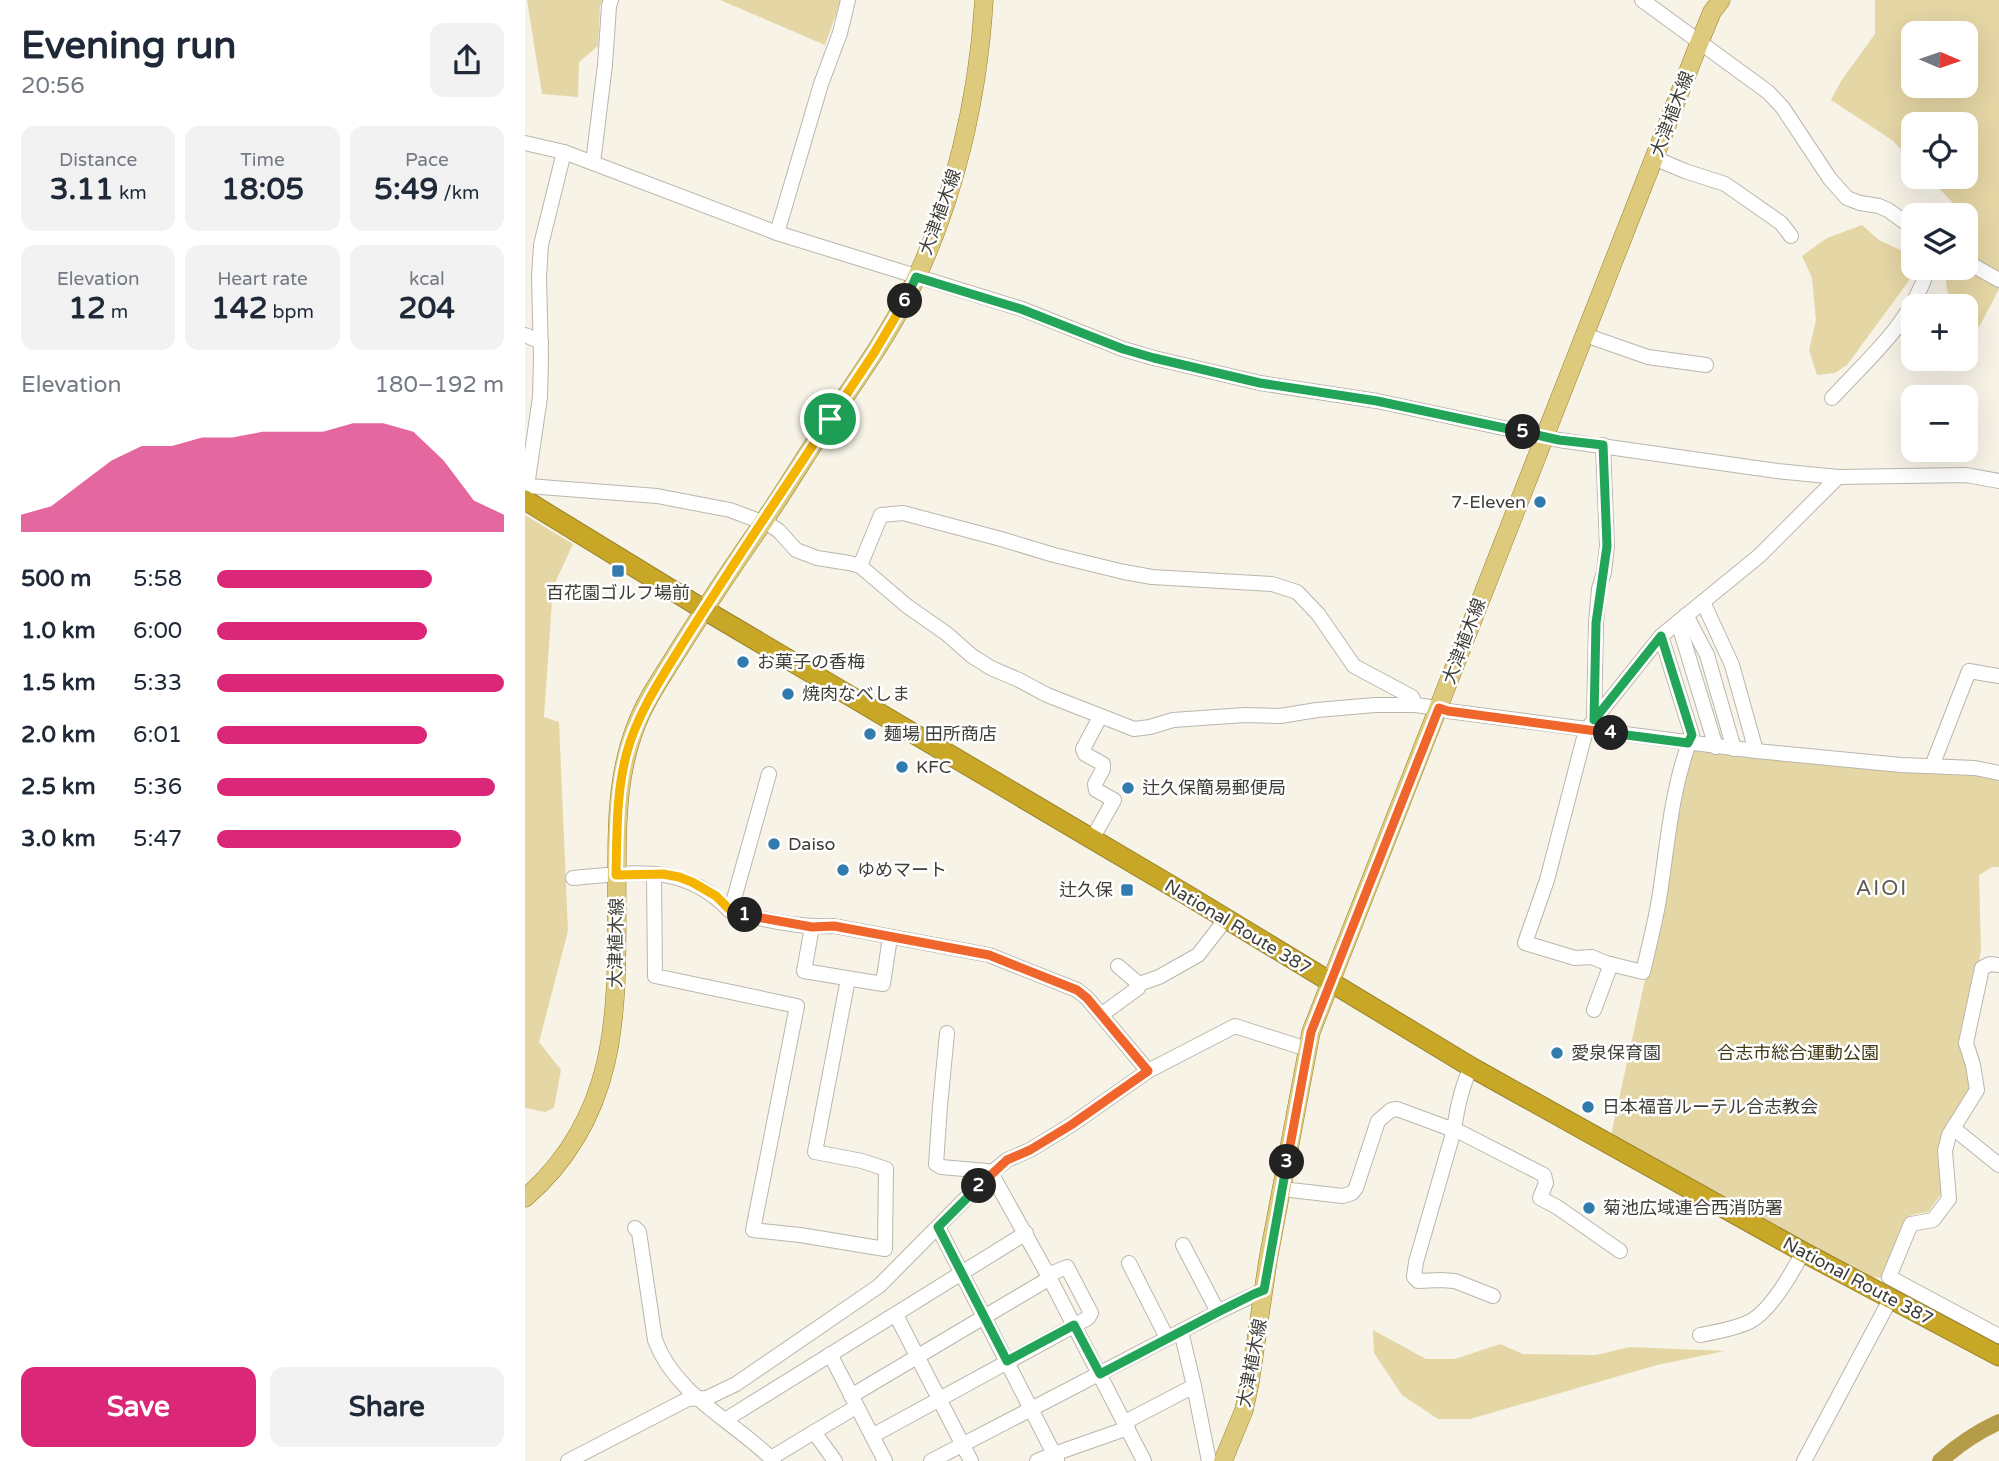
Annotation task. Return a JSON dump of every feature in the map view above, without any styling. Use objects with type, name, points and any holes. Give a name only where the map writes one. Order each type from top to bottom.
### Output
[{"type":"highway","name":"National Route 387","points":[[526,495],[703,609],[1471,1067],[1803,1252],[1999,1356]]},
{"type":"main road","name":"大津植木線","points":[[525,1198],[548,1175],[572,1144],[595,1099],[607,1063],[614,1014],[619,794],[632,737],[649,698],[703,609],[763,523],[894,321],[916,277],[947,199],[958,163],[977,63],[984,0]]},
{"type":"main road","name":"大津植木線","points":[[1223,1461],[1244,1409],[1256,1352],[1264,1290],[1311,1032],[1700,41],[1712,12],[1721,0]]},
{"type":"street","points":[[593,163],[611,0]]},
{"type":"street","points":[[777,233],[848,0]]},
{"type":"street","points":[[1642,0],[1768,92],[1783,107],[1829,179],[1847,198],[1888,210],[1901,219]]},
{"type":"street","points":[[525,143],[564,152],[777,233],[1021,309],[1123,349],[1260,383],[1377,401],[1545,437],[1777,471],[1838,477],[1966,475],[1999,481]]},
{"type":"street","points":[[564,152],[541,245],[540,397],[526,495],[657,496],[730,510],[779,531],[796,550],[817,558],[860,566],[907,606],[991,668],[1047,695],[1134,729],[1173,720],[1245,715],[1280,716],[1375,705],[1415,705],[1448,711],[1590,725],[1716,747],[1901,765],[1975,768],[1999,773]]},
{"type":"street","points":[[1654,158],[1725,184],[1781,223],[1791,236]]},
{"type":"street","points":[[1978,268],[1999,280]]},
{"type":"street","points":[[1832,398],[1902,320],[1917,297],[1923,280]]},
{"type":"street","points":[[525,335],[541,342]]},
{"type":"street","points":[[1585,335],[1649,357],[1706,365]]},
{"type":"street","points":[[1603,445],[1607,546],[1596,623],[1590,725],[1547,880],[1525,943],[1575,958],[1592,957],[1643,972],[1659,897],[1672,811],[1686,748],[1692,735],[1661,636]]},
{"type":"street","points":[[1590,725],[1661,636],[1759,556],[1838,477]]},
{"type":"street","points":[[860,566],[881,515],[903,513],[1124,572],[1152,577],[1272,584],[1297,592],[1318,614],[1354,666],[1412,697],[1415,705]]},
{"type":"street","points":[[1703,601],[1732,665],[1756,751]]},
{"type":"street","points":[[1682,619],[1716,747]]},
{"type":"street","points":[[1682,619],[1707,655],[1734,749]]},
{"type":"street","points":[[1932,766],[1969,671],[1999,676]]},
{"type":"street","points":[[1091,839],[1114,800],[1096,790],[1095,784],[1103,764],[1085,754],[1083,749],[1100,717]]},
{"type":"street","points":[[729,909],[769,774]]},
{"type":"street","points":[[654,874],[655,976],[797,1006],[753,1230],[885,1249],[886,1168],[815,1152],[848,979]]},
{"type":"street","points":[[573,878],[654,874],[679,877],[716,896],[729,909],[747,915],[812,927],[834,926],[989,955],[1077,990],[1087,998],[1148,1071]]},
{"type":"street","points":[[1101,1015],[1138,988],[1139,984],[1159,977],[1198,955],[1226,919]]},
{"type":"street","points":[[812,927],[804,971],[883,984],[890,937]]},
{"type":"street","points":[[1591,1009],[1608,963]]},
{"type":"street","points":[[1999,965],[1990,964],[1982,968],[1966,1043],[1977,1090],[1949,1135],[1945,1151],[1948,1199],[1933,1220],[1911,1224],[1889,1278],[1999,1336]]},
{"type":"street","points":[[1118,965],[1139,984]]},
{"type":"street","points":[[568,1461],[688,1399],[706,1398],[736,1384],[879,1286],[1007,1160],[1030,1150],[1071,1125],[1148,1071],[1234,1026],[1307,1049]]},
{"type":"street","points":[[947,1034],[936,1164],[941,1167],[991,1173],[1049,1276],[1145,1461]]},
{"type":"street","points":[[1471,1067],[1422,1238],[1414,1278],[1417,1281],[1455,1281],[1493,1297]]},
{"type":"street","points":[[1282,1189],[1343,1196],[1352,1192],[1356,1188],[1378,1121],[1391,1110],[1403,1110],[1454,1130],[1544,1175],[1546,1183],[1540,1198],[1621,1251]]},
{"type":"street","points":[[1953,1128],[1999,1165]]},
{"type":"street","points":[[938,1227],[1056,1457]]},
{"type":"street","points":[[635,1228],[639,1233],[659,1352],[698,1399],[772,1460],[917,1357],[1067,1267],[1091,1313],[1089,1318],[872,1436]]},
{"type":"street","points":[[725,1420],[1026,1233]]},
{"type":"street","points":[[1182,1245],[1218,1312]]},
{"type":"street","points":[[1700,1335],[1749,1322],[1761,1314],[1786,1282],[1803,1252]]},
{"type":"street","points":[[1129,1263],[1167,1338]]},
{"type":"street","points":[[931,1461],[1264,1290]]},
{"type":"street","points":[[1804,1461],[1891,1298]]},
{"type":"street","points":[[896,1315],[971,1461]]},
{"type":"street","points":[[1181,1331],[1209,1461]]},
{"type":"street","points":[[830,1354],[885,1461]]},
{"type":"street","points":[[1037,1461],[1056,1457],[1127,1425],[1194,1386]]},
{"type":"street","points":[[814,1432],[835,1461]]},
{"type":"green space","points":[[527,0],[603,0],[600,6],[598,46],[579,62],[578,97],[542,94]]},
{"type":"green space","points":[[720,0],[841,0],[825,45]]},
{"type":"green space","points":[[1875,0],[1999,0],[1999,289],[1979,327],[1978,294],[1948,294],[1946,282],[1978,280],[1978,203],[1953,203],[1940,189],[1978,189],[1978,112],[1901,112],[1901,149],[1892,140],[1831,100],[1841,81],[1875,34]]},
{"type":"green space","points":[[1862,225],[1879,240],[1901,250],[1901,280],[1909,280],[1847,365],[1835,373],[1817,375],[1809,350],[1816,320],[1812,278],[1802,256],[1827,238]]},
{"type":"green space","points":[[525,515],[573,544],[553,587],[544,717],[559,722],[568,931],[539,1042],[561,1070],[554,1108],[545,1112],[525,1108]]},
{"type":"green space","name":"合志市総合運動公園","points":[[1688,748],[1999,777],[1999,867],[1992,867],[1979,875],[1981,951],[1963,1043],[1975,1091],[1946,1132],[1944,1190],[1928,1212],[1911,1215],[1885,1278],[1868,1277],[1610,1140],[1663,898]]},
{"type":"green space","points":[[1373,1330],[1426,1359],[1455,1359],[1500,1344],[1523,1354],[1596,1355],[1630,1347],[1725,1351],[1657,1365],[1470,1419],[1438,1419],[1402,1395],[1374,1353]]},
{"type":"waterway","points":[[1940,1461],[1968,1439],[1999,1422]]},
{"type":"place","name":"7-Eleven","points":[[1540,502]]},
{"type":"place","name":"百花園ゴルフ場前","points":[[618,571]]},
{"type":"place","name":"お菓子の香梅","points":[[743,662]]},
{"type":"place","name":"焼肉なべしま","points":[[788,694]]},
{"type":"place","name":"麺場 田所商店","points":[[870,734]]},
{"type":"place","name":"KFC","points":[[902,767]]},
{"type":"place","name":"辻久保簡易郵便局","points":[[1128,788]]},
{"type":"place","name":"Daiso","points":[[774,844]]},
{"type":"place","name":"ゆめマート","points":[[843,870]]},
{"type":"place","name":"辻久保","points":[[1127,890]]},
{"type":"place","name":"愛泉保育園","points":[[1557,1053]]},
{"type":"place","name":"日本福音ルーテル合志教会","points":[[1588,1107]]},
{"type":"place","name":"菊池広域連合西消防署","points":[[1589,1208]]},
{"type":"district","name":"AIOI","points":[[1882,888]]},
{"type":"route","points":[[916,277],[1021,309],[1123,349],[1154,358],[1260,383],[1377,401],[1559,440],[1603,445],[1607,546],[1596,623],[1594,720],[1661,636],[1692,735],[1688,743],[1439,708],[1311,1032],[1264,1290],[1100,1374],[1074,1325],[1007,1361],[938,1227],[1007,1160],[1030,1150],[1071,1125],[1148,1071],[1087,998],[1077,990],[989,955],[834,926],[812,927],[747,915],[729,909],[716,896],[679,877],[663,874],[616,875],[619,794],[627,752],[641,712],[703,609],[830,419],[894,321],[916,277]]}]
